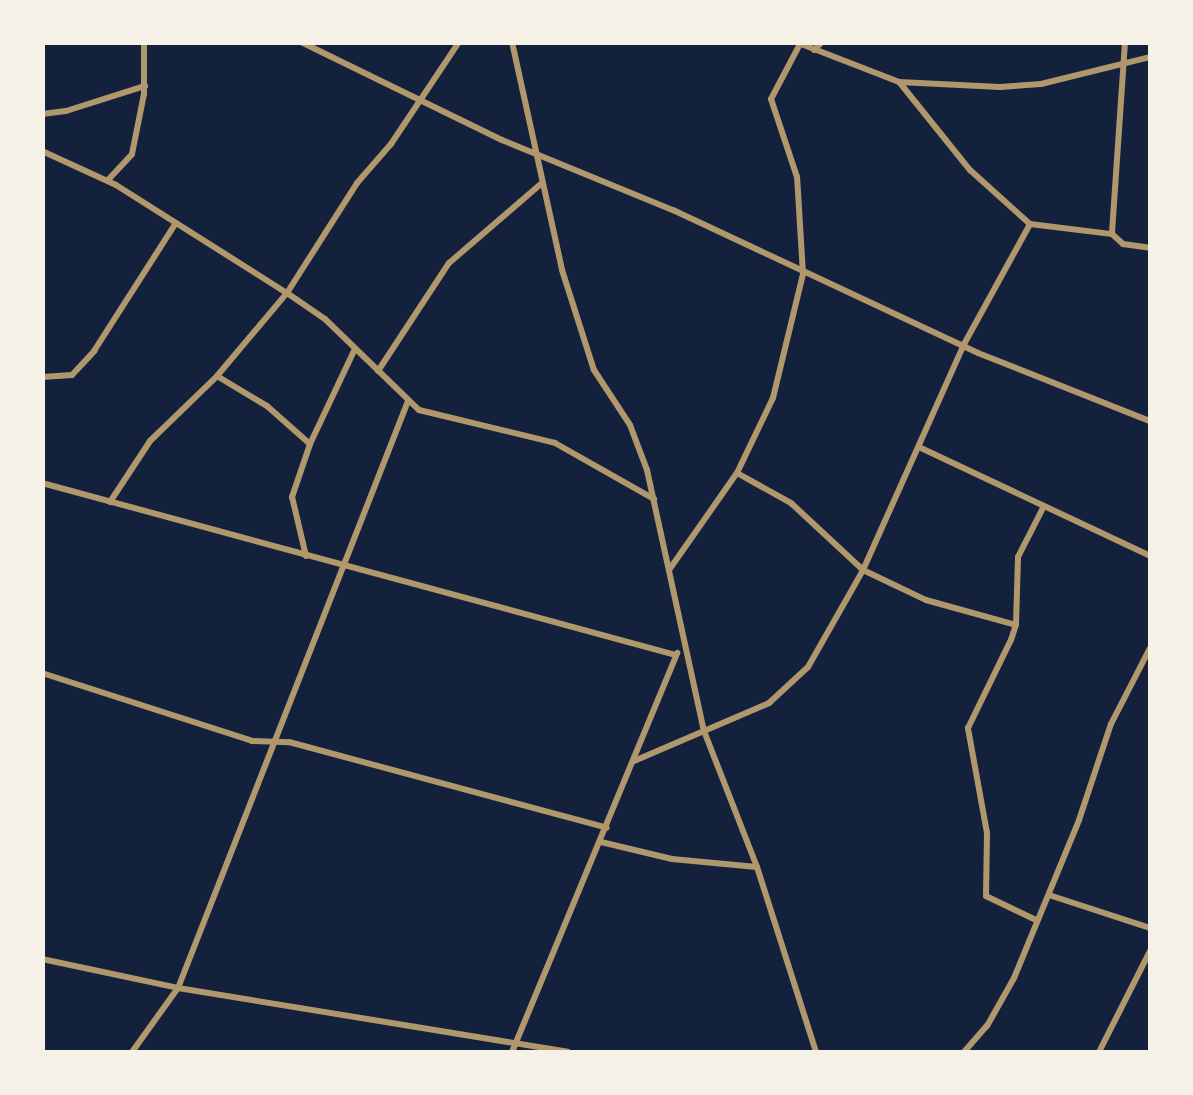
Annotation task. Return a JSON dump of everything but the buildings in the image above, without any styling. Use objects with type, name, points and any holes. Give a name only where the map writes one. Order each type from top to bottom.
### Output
[{"type":"street","points":[[108,181],[132,154],[145,86],[144,42]]},
{"type":"street","points":[[301,42],[536,155],[673,210],[963,346],[1150,422]]},
{"type":"street","points":[[110,502],[150,441],[217,376],[287,293],[357,183],[423,98],[459,42]]},
{"type":"street","points":[[512,42],[562,270],[594,370],[630,425],[654,499],[704,731],[756,867],[816,1052]]},
{"type":"street","points":[[814,50],[822,42]]},
{"type":"street","points":[[1112,234],[1124,42]]},
{"type":"street","points":[[668,572],[737,473],[773,398],[803,274],[797,177],[772,99],[798,43],[900,82],[1041,84],[1150,57]]},
{"type":"street","points":[[900,82],[970,170],[1030,224],[1112,234],[1123,244],[1150,248]]},
{"type":"street","points":[[42,114],[66,111],[145,86]]},
{"type":"street","points":[[42,152],[108,181],[287,293],[325,319],[408,401],[428,413],[555,443],[654,499]]},
{"type":"street","points":[[42,169],[42,211]]},
{"type":"street","points":[[378,371],[449,263],[541,184]]},
{"type":"street","points":[[42,377],[72,375],[94,351],[176,223]]},
{"type":"street","points":[[634,761],[769,703],[789,687],[829,635],[921,448],[963,346],[1030,224]]},
{"type":"street","points":[[306,556],[292,497],[310,444],[355,348]]},
{"type":"street","points":[[217,376],[267,406],[310,444]]},
{"type":"street","points":[[132,1052],[178,988],[271,742],[408,401]]},
{"type":"street","points":[[921,448],[1150,556]]},
{"type":"street","points":[[737,473],[791,504],[863,570],[926,600],[1016,625]]},
{"type":"street","points":[[42,483],[676,655]]},
{"type":"street","points":[[1036,920],[986,896],[987,833],[968,728],[1016,625],[1018,556],[1044,506]]},
{"type":"street","points":[[512,1052],[682,643]]},
{"type":"street","points":[[964,1052],[998,1008],[1049,896],[1111,724],[1150,648]]},
{"type":"street","points":[[42,673],[252,741],[289,742],[607,828]]},
{"type":"street","points":[[601,842],[672,859],[756,867]]},
{"type":"street","points":[[1049,896],[1150,928]]},
{"type":"street","points":[[1099,1052],[1150,951]]},
{"type":"street","points":[[42,959],[178,988],[568,1052]]}]
